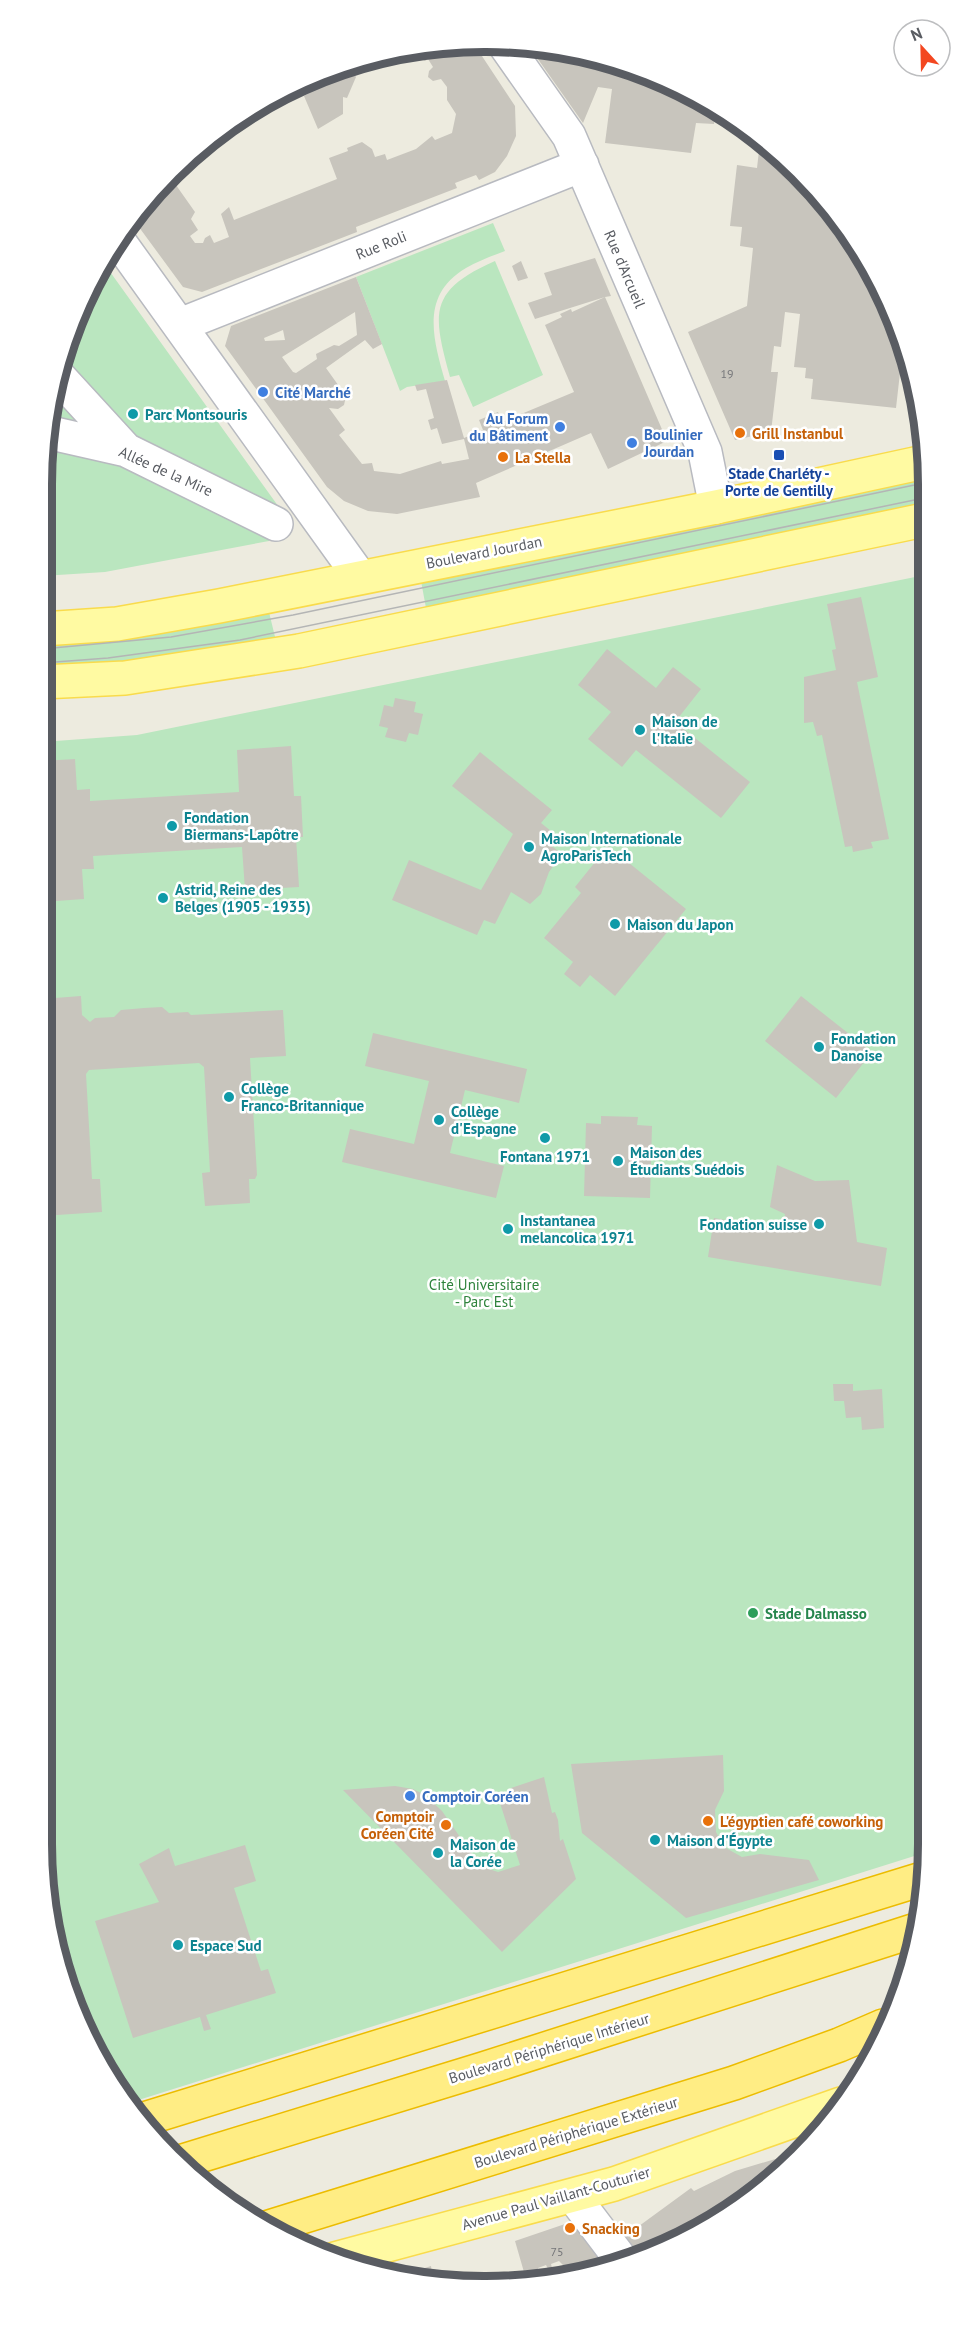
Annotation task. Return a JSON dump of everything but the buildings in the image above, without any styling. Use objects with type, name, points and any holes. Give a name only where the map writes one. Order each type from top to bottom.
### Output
[{"type":"highway","points":[[152,2118],[916,1881]]},
{"type":"highway","points":[[669,1957],[914,1895]]},
{"type":"highway","name":"Boulevard Périphérique Intérieur","points":[[190,2159],[483,2069],[908,1934]]},
{"type":"highway","name":"Boulevard Périphérique Extérieur","points":[[280,2224],[723,2086],[839,2045],[875,2029]]},
{"type":"highway","points":[[839,2045],[871,2037]]},
{"type":"main road","name":"Boulevard Jourdan","points":[[52,628],[117,624],[716,507],[917,463]]},
{"type":"main road","points":[[52,682],[125,678],[299,651],[918,521]]},
{"type":"main road","name":"Avenue Paul Vaillant-Couturier","points":[[353,2255],[573,2196],[825,2109]]},
{"type":"street","name":"Rue d'Arcueil","points":[[511,53],[562,124],[582,165],[705,452],[716,507]]},
{"type":"street","name":"Rue Roli","points":[[180,325],[582,165]]},
{"type":"street","points":[[123,247],[360,577]]},
{"type":"street","points":[[65,383],[126,450]]},
{"type":"street","name":"Allée de la Mire","points":[[55,434],[126,450],[276,524]]},
{"type":"street","points":[[573,2196],[618,2255]]},
{"type":"green space","points":[[493,223],[505,251],[471,265],[451,279],[436,305],[434,334],[445,381],[407,387],[400,391],[356,277]]},
{"type":"green space","points":[[495,261],[543,375],[473,407],[459,375],[450,377],[440,337],[441,307],[446,294],[457,283]]},
{"type":"green space","name":"Parc Montsouris","points":[[109,271],[281,510],[269,541],[105,572],[52,575],[52,485],[56,429],[67,373],[85,319]]},
{"type":"green space","points":[[918,478],[918,504],[426,608],[421,581]]},
{"type":"green space","name":"Cité Universitaire - Parc Est","points":[[918,576],[918,1855],[138,2100],[110,2059],[85,2009],[75,1982],[56,1899],[52,1843],[52,741],[137,735]]},
{"type":"green space","points":[[269,612],[276,641],[178,658],[52,670],[52,641]]},
{"type":"tram line","points":[[52,648],[171,637],[293,615],[918,484]]},
{"type":"tram line","points":[[52,662],[108,658],[240,640],[918,499]]},
{"type":"place","name":"Cité Marché","points":[[263,392]]},
{"type":"place","name":"Parc Montsouris","points":[[133,414]]},
{"type":"place","name":"Au Forum du Bâtiment","points":[[560,427]]},
{"type":"place","name":"Grill Instanbul","points":[[740,433]]},
{"type":"place","name":"Boulinier Jourdan","points":[[632,443]]},
{"type":"place","name":"Stade Charléty - Porte de Gentilly","points":[[779,455]]},
{"type":"place","name":"La Stella","points":[[503,457]]},
{"type":"place","name":"Maison de l'Italie","points":[[640,730]]},
{"type":"place","name":"Fondation Biermans-Lapôtre","points":[[172,826]]},
{"type":"place","name":"Maison Internationale AgroParisTech","points":[[529,847]]},
{"type":"place","name":"Astrid, Reine des Belges (1905 - 1935)","points":[[163,898]]},
{"type":"place","name":"Maison du Japon","points":[[615,924]]},
{"type":"place","name":"Fondation Danoise","points":[[819,1047]]},
{"type":"place","name":"Collège Franco-Britannique","points":[[229,1097]]},
{"type":"place","name":"Collège d'Espagne","points":[[439,1120]]},
{"type":"place","name":"Fontana 1971","points":[[545,1138]]},
{"type":"place","name":"Maison des Étudiants Suédois","points":[[618,1161]]},
{"type":"place","name":"Fondation suisse","points":[[819,1224]]},
{"type":"place","name":"Instantanea melancolica 1971","points":[[508,1229]]},
{"type":"place","name":"Stade Dalmasso","points":[[753,1613]]},
{"type":"place","name":"Comptoir Coréen","points":[[410,1796]]},
{"type":"place","name":"L'égyptien café coworking","points":[[708,1821]]},
{"type":"place","name":"Comptoir Coréen Cité","points":[[446,1825]]},
{"type":"place","name":"Maison d'Égypte","points":[[655,1840]]},
{"type":"place","name":"Maison de la Corée","points":[[438,1853]]},
{"type":"place","name":"Espace Sud","points":[[178,1945]]},
{"type":"place","name":"Snacking","points":[[570,2228]]}]
